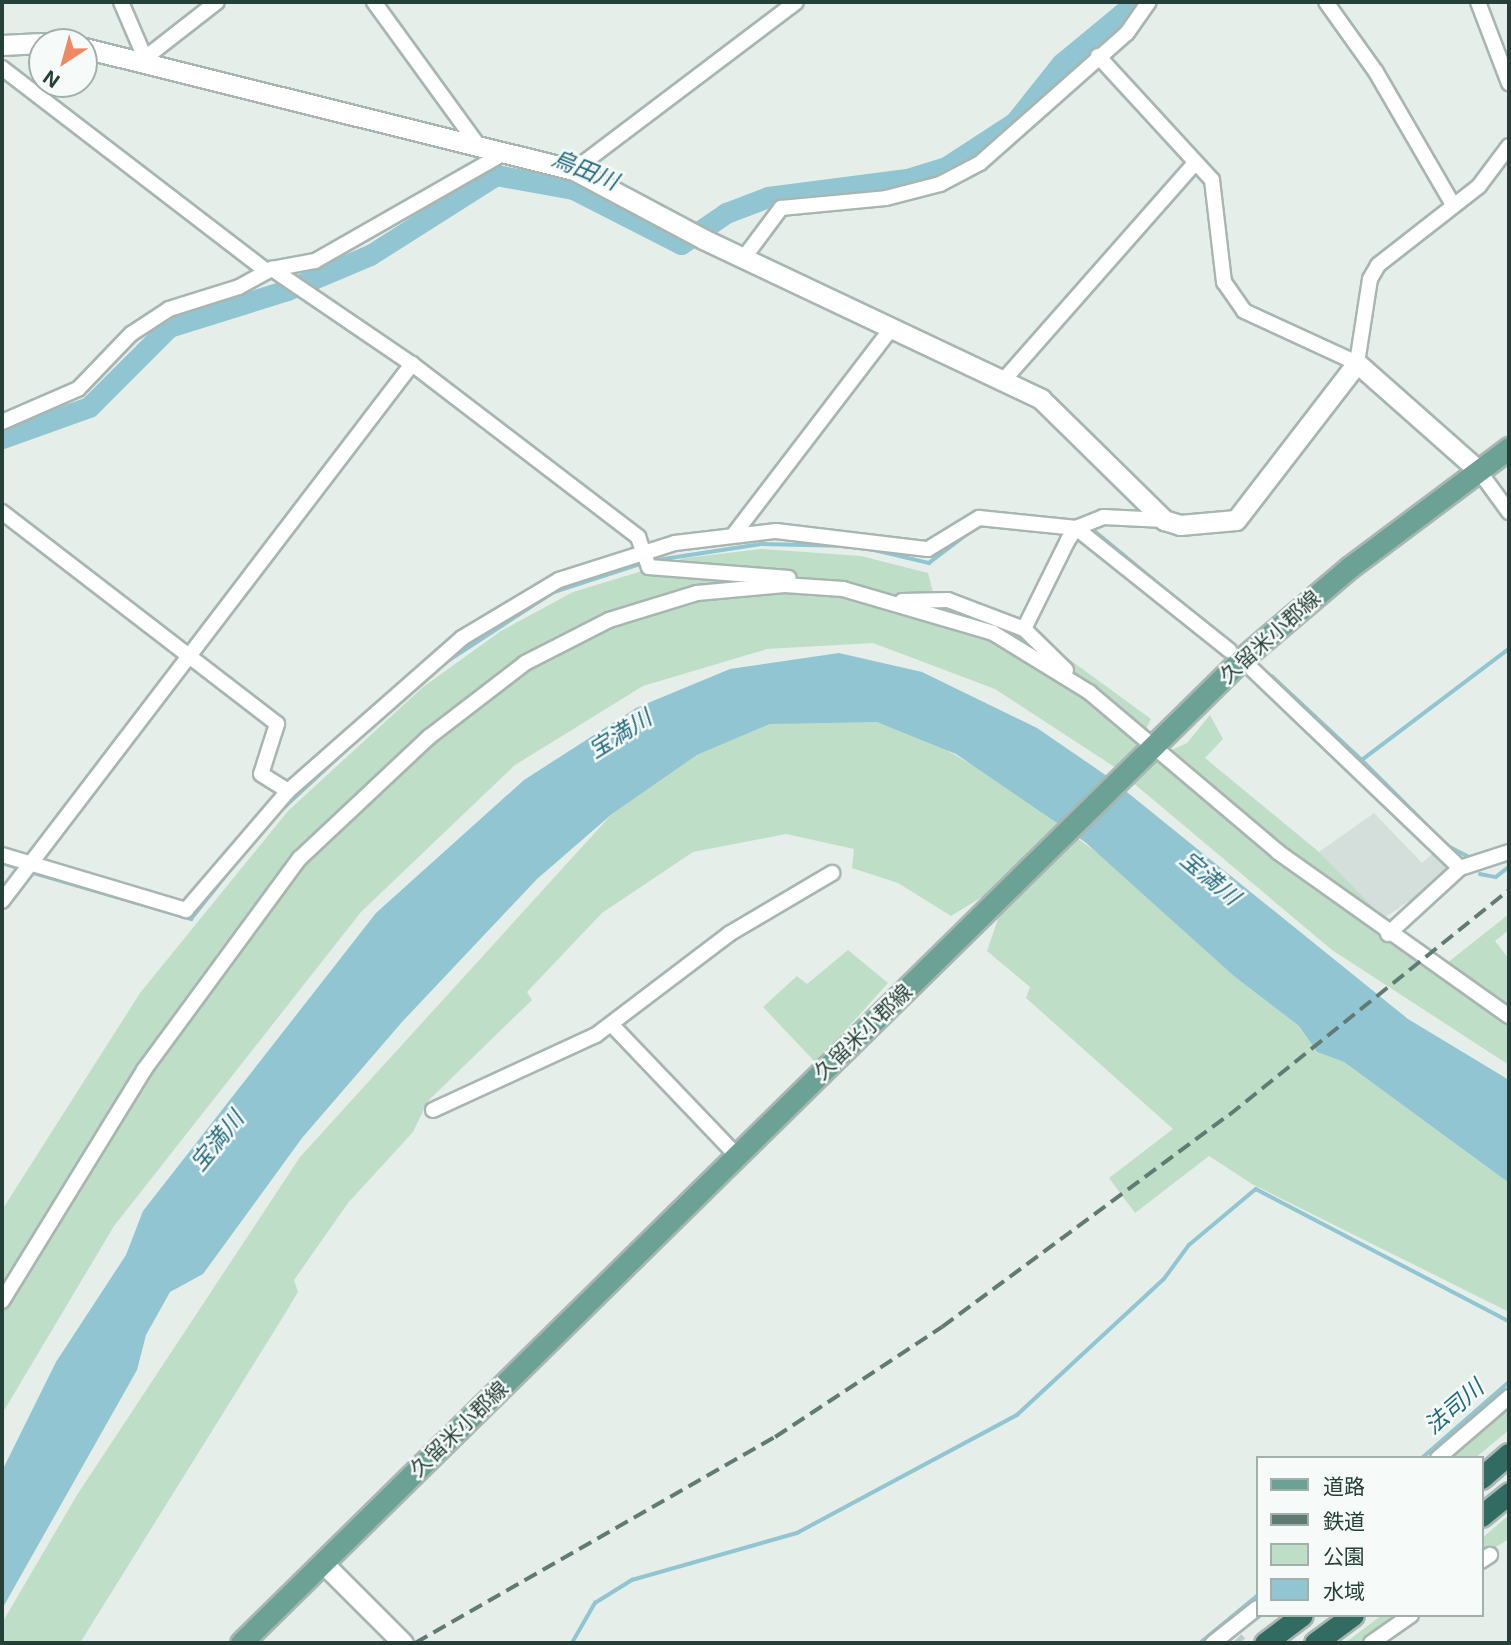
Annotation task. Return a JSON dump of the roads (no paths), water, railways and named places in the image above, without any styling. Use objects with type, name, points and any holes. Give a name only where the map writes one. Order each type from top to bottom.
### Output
[{"type":"highway","points":[[1483,1476],[1509,1454]]},
{"type":"highway","points":[[1483,1514],[1509,1493]]},
{"type":"highway","points":[[1265,1643],[1299,1617]]},
{"type":"highway","points":[[1315,1643],[1350,1617]]},
{"type":"main road","name":"久留米小郡線","points":[[241,1643],[1152,748],[1350,566],[1509,448]]},
{"type":"street","points":[[121,2],[145,58]]},
{"type":"street","points":[[145,58],[218,2]]},
{"type":"street","points":[[374,2],[478,145]]},
{"type":"street","points":[[574,170],[796,2]]},
{"type":"street","points":[[743,259],[781,208],[886,198],[940,184],[980,163],[1036,120],[1069,78],[1128,33],[1149,2]]},
{"type":"street","points":[[1326,2],[1376,72],[1453,205]]},
{"type":"street","points":[[1478,2],[1509,83]]},
{"type":"street","points":[[2,46],[28,44]]},
{"type":"street","points":[[98,50],[145,58],[574,170],[703,240],[1002,382],[1057,411],[1164,520]]},
{"type":"street","points":[[1098,56],[1194,164],[1212,180],[1224,282],[1244,311],[1357,363],[1479,471],[1509,512]]},
{"type":"street","points":[[2,68],[269,270],[309,292],[412,364],[638,537],[645,549],[649,567],[784,577],[814,586],[898,601],[993,633],[1075,682]]},
{"type":"street","points":[[2,855],[186,910],[288,790],[462,638],[559,580],[645,549],[735,533],[814,532],[928,549],[986,520],[1076,528],[1093,520],[1164,520],[1213,526],[1236,520],[1357,363],[1370,279],[1378,265],[1479,186],[1509,146]]},
{"type":"street","points":[[2,422],[78,389],[156,316],[248,284],[269,270],[315,261],[364,238],[458,174],[506,152]]},
{"type":"street","points":[[1002,382],[1194,164]]},
{"type":"street","points":[[735,533],[890,330]]},
{"type":"street","points":[[2,901],[412,364]]},
{"type":"street","points":[[2,512],[278,724],[261,774],[288,790]]},
{"type":"street","points":[[1024,629],[1076,528]]},
{"type":"street","points":[[1076,528],[1228,650]]},
{"type":"street","points":[[2,1301],[214,967],[300,858],[406,757],[499,681],[609,620],[697,593],[814,586]]},
{"type":"street","points":[[898,601],[948,600],[1024,629],[1075,682],[1278,852],[1388,934],[1509,1016]]},
{"type":"street","points":[[1253,670],[1460,868]]},
{"type":"street","points":[[1388,934],[1460,868],[1509,852]]},
{"type":"street","points":[[433,1110],[612,1025],[729,934],[832,873]]},
{"type":"street","points":[[612,1025],[737,1156]]},
{"type":"street","points":[[1440,1456],[1509,1397]]},
{"type":"street","points":[[323,1563],[403,1643]]},
{"type":"street","points":[[1213,1643],[1233,1635],[1256,1609]]},
{"type":"street","points":[[1371,1643],[1408,1617]]},
{"type":"water","name":"宝満川","points":[[839,653],[922,672],[1037,728],[1107,776],[1408,1019],[1509,1080],[1509,1183],[1344,1062],[1317,1052],[1299,1026],[1235,977],[1085,842],[956,754],[877,722],[770,724],[697,755],[612,814],[537,879],[402,1022],[302,1138],[203,1274],[170,1292],[146,1335],[137,1370],[2,1609],[2,1471],[56,1362],[126,1255],[143,1211],[376,913],[524,780],[636,708],[730,669]]},
{"type":"waterway","name":"烏田川","points":[[2,438],[89,407],[169,327],[287,290],[370,255],[496,175],[573,189],[681,244],[726,213],[768,197],[907,179],[946,167],[1015,122],[1062,63],[1136,2]]},
{"type":"waterway","points":[[1037,517],[1081,521]]},
{"type":"waterway","points":[[1090,527],[1211,627]]},
{"type":"waterway","points":[[866,548],[929,563],[974,529]]},
{"type":"waterway","points":[[651,561],[761,544],[848,546]]},
{"type":"waterway","points":[[443,664],[554,592],[643,563]]},
{"type":"waterway","points":[[1272,676],[1362,760],[1509,649]]},
{"type":"waterway","points":[[277,814],[358,739]]},
{"type":"waterway","points":[[1362,760],[1448,846],[1468,856]]},
{"type":"waterway","points":[[34,873],[191,919],[251,844]]},
{"type":"waterway","points":[[2,863],[18,868]]},
{"type":"waterway","points":[[1480,874],[1496,877],[1509,867]]},
{"type":"waterway","points":[[572,1643],[595,1603],[632,1580],[797,1533],[1017,1415],[1164,1279],[1189,1245],[1256,1189],[1509,1321]]},
{"type":"waterway","name":"法司川","points":[[1424,1456],[1509,1382]]},
{"type":"waterway","name":"法司川","points":[[1200,1643],[1256,1597]]},
{"type":"tunnel","points":[[1236,1639],[1240,1643]]},
{"type":"railway","points":[[415,1643],[775,1437],[942,1327],[1229,1115],[1509,890]]}]
